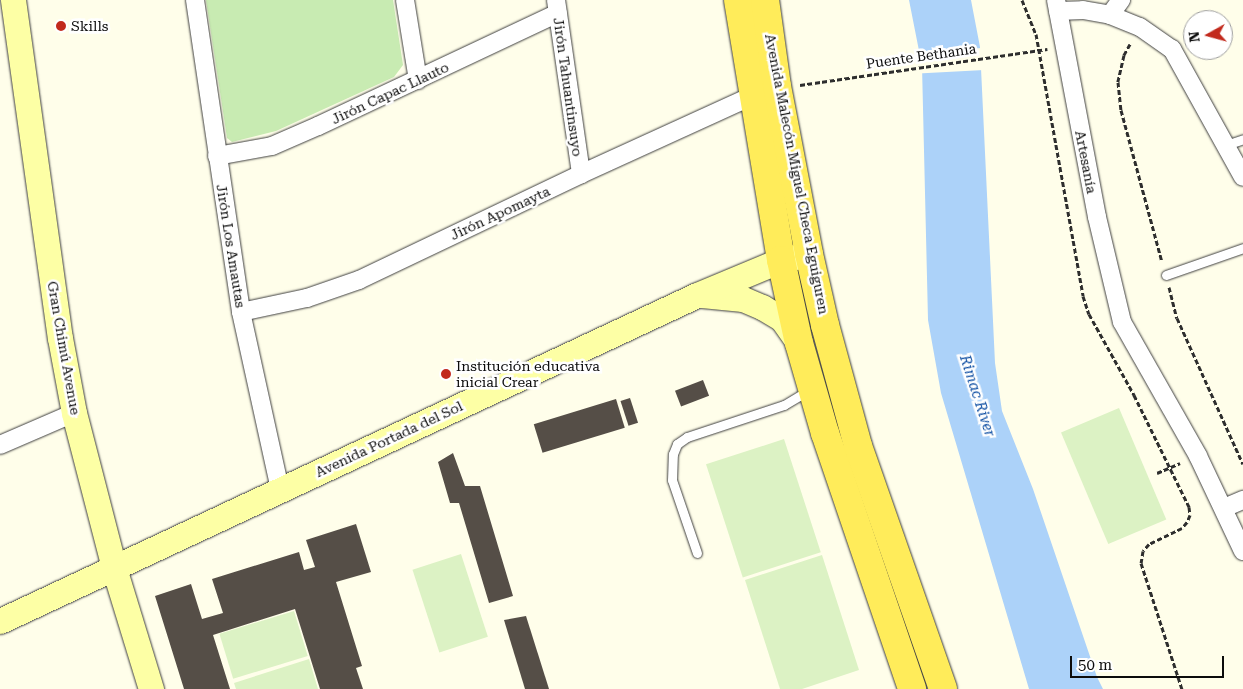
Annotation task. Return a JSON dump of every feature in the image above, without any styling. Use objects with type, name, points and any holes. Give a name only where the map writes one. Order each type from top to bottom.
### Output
[{"type":"main road","name":"Avenida Malecón Miguel Checa Eguiguren","points":[[738,0],[752,96],[781,260],[799,343],[825,433],[912,689]]},
{"type":"main road","name":"Avenida Malecón Miguel Checa Eguiguren","points":[[765,0],[777,86],[809,254],[828,335],[858,446],[943,689]]},
{"type":"street","name":"Gran Chimú Avenue","points":[[12,0],[60,338],[74,413],[114,568],[151,689]]},
{"type":"street","name":"Jirón Los Amautas","points":[[195,0],[241,312],[280,490]]},
{"type":"street","points":[[405,0],[418,80]]},
{"type":"street","points":[[1110,15],[1120,0]]},
{"type":"street","points":[[1057,6],[1110,15],[1140,28],[1172,49],[1243,177]]},
{"type":"street","name":"Artesanía","points":[[1057,6],[1097,217],[1122,322],[1198,456],[1243,551]]},
{"type":"street","name":"Jirón Capac Llauto","points":[[217,156],[272,146],[418,80],[557,7]]},
{"type":"street","name":"Jirón Tahuantinsuyo","points":[[557,7],[581,174]]},
{"type":"street","name":"Jirón Apomayta","points":[[241,312],[307,298],[359,280],[581,174],[752,96]]},
{"type":"street","name":"Avenida Portada del Sol","points":[[0,621],[697,295],[781,260],[809,254]]},
{"type":"street","points":[[697,295],[743,299],[762,307],[782,319],[799,343]]},
{"type":"street","points":[[0,445],[74,413]]},
{"type":"street","points":[[1224,508],[1243,500]]},
{"type":"lane","points":[[1226,145],[1243,139]]},
{"type":"lane","points":[[1166,275],[1243,248]]},
{"type":"lane","points":[[697,553],[672,480],[672,454],[677,444],[687,436],[784,405],[812,388]]},
{"type":"path","points":[[1140,28],[1124,54],[1118,82],[1122,110],[1177,318],[1243,464]]},
{"type":"path","name":"Puente Bethania","points":[[795,86],[1056,48]]},
{"type":"path","points":[[1157,473],[1183,462]]},
{"type":"path","points":[[1182,528],[1149,544],[1143,551],[1142,563],[1182,689]]},
{"type":"green space","points":[[206,0],[393,0],[403,65],[394,77],[276,131],[232,142],[227,138]]},
{"type":"green space","points":[[1119,408],[1166,519],[1108,544],[1061,433]]},
{"type":"green space","points":[[784,439],[821,552],[743,578],[706,464]]},
{"type":"green space","points":[[461,554],[488,637],[439,653],[412,570]]},
{"type":"green space","points":[[822,555],[859,670],[802,689],[780,689],[745,580]]},
{"type":"green space","points":[[294,611],[308,656],[233,679],[219,634]]},
{"type":"green space","points":[[309,659],[318,689],[236,689],[234,683]]},
{"type":"water","name":"Rimac River","points":[[909,0],[971,0],[980,47],[995,363],[1002,411],[1033,489],[1097,677],[1103,689],[1029,689],[941,393],[928,320],[922,66]]},
{"type":"pier","points":[[983,48],[984,70],[918,73],[917,51]]},
{"type":"building","points":[[703,380],[709,396],[681,407],[675,391]]},
{"type":"building","points":[[630,398],[638,423],[629,426],[620,401]]},
{"type":"building","points":[[616,399],[625,428],[543,453],[534,424]]},
{"type":"building","points":[[453,453],[465,486],[480,486],[513,596],[489,603],[459,503],[450,503],[438,462]]},
{"type":"building","points":[[356,524],[371,572],[336,582],[362,666],[356,668],[363,689],[320,689],[295,609],[213,635],[230,689],[184,689],[155,596],[191,584],[202,619],[223,613],[212,579],[299,552],[304,570],[315,567],[306,540]]},
{"type":"building","points":[[526,616],[549,689],[525,689],[504,620]]},
{"type":"place","name":"Skills","points":[[61,26]]},
{"type":"place","name":"Institución educativa inicial Crear","points":[[446,374]]}]
